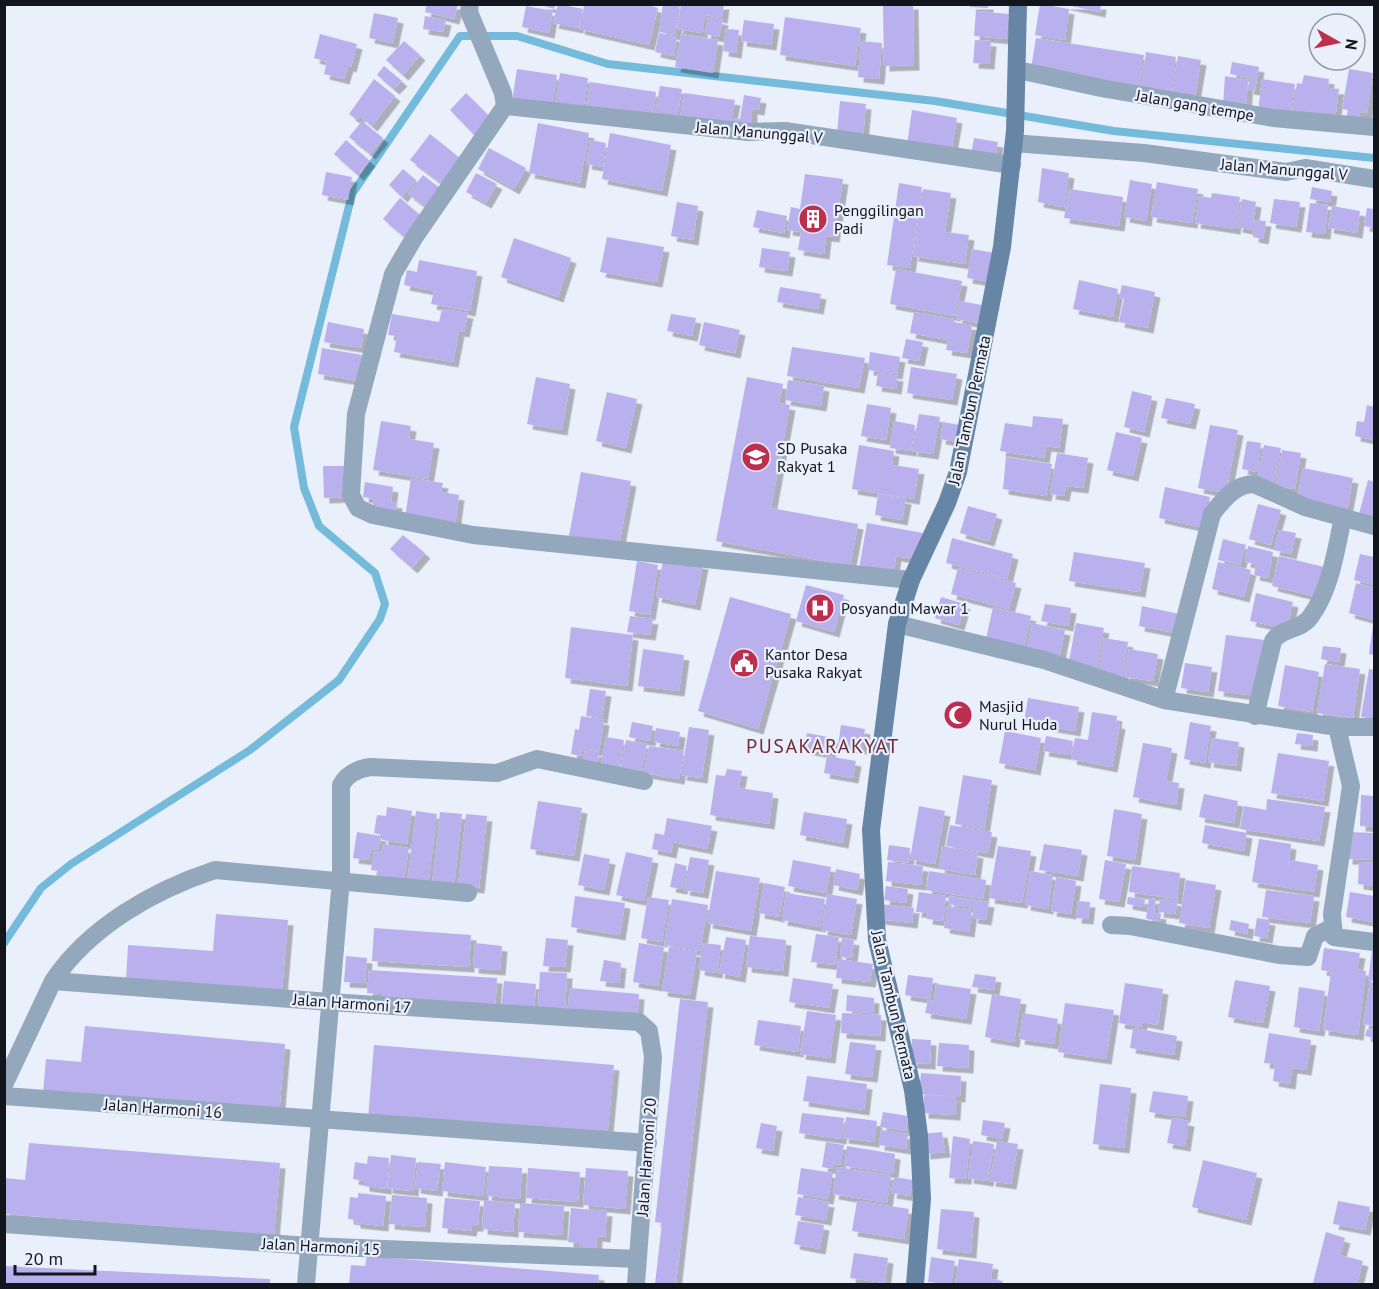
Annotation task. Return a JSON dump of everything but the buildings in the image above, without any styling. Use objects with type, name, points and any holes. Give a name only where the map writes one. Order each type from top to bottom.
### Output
[{"type":"street","points":[[470,4],[469,12],[503,93],[505,106],[414,238],[393,274],[356,414],[351,495],[357,508],[373,515],[473,535],[910,580]]},
{"type":"street","points":[[1018,4],[1018,76]]},
{"type":"street","name":"Jalan gang tempe","points":[[1018,76],[1273,118],[1374,127]]},
{"type":"street","name":"Jalan Tambun Permata","points":[[915,1284],[922,1199],[919,1136],[913,1090],[877,940],[871,830],[897,624],[910,580],[947,503],[958,472],[1002,247],[1015,137],[1018,76]]},
{"type":"street","name":"Jalan Manunggal V","points":[[505,106],[748,132],[785,131],[1012,165]]},
{"type":"street","name":"Jalan Manunggal V","points":[[1015,137],[1286,172],[1305,168],[1374,178]]},
{"type":"street","points":[[1164,700],[1212,514],[1227,496],[1245,484],[1254,484],[1305,507],[1374,526]]},
{"type":"street","points":[[1256,716],[1273,641],[1282,632],[1299,628],[1311,616],[1332,568],[1343,517]]},
{"type":"street","points":[[897,624],[1044,660],[1164,700],[1337,728],[1374,727]]},
{"type":"street","points":[[1337,728],[1351,786],[1332,914],[1334,937],[1374,942]]},
{"type":"street","points":[[306,1284],[322,1120],[341,879],[341,785],[345,778],[361,768],[497,773],[537,759],[644,781]]},
{"type":"street","points":[[4,1085],[53,981],[63,965],[117,917],[188,879],[215,870],[341,879],[468,893]]},
{"type":"street","points":[[1111,925],[1130,926],[1279,954],[1308,957],[1315,936],[1333,927]]},
{"type":"street","name":"Jalan Harmoni 17","points":[[53,981],[330,1002],[626,1020],[639,1022],[648,1031]]},
{"type":"street","name":"Jalan Harmoni 20","points":[[636,1284],[653,1057],[653,1043],[648,1031]]},
{"type":"street","name":"Jalan Harmoni 16","points":[[4,1096],[648,1143]]},
{"type":"street","name":"Jalan Harmoni 15","points":[[4,1224],[309,1246],[638,1259]]},
{"type":"waterway","points":[[4,943],[41,888],[71,864],[250,750],[339,680],[380,619],[385,604],[375,573],[319,526],[304,488],[294,427],[352,194],[460,36],[517,36],[608,64],[935,101],[1114,131],[1374,158]]},
{"type":"place","name":"Penggilingan Padi","points":[[813,219]]},
{"type":"place","name":"SD Pusaka Rakyat 1","points":[[756,457]]},
{"type":"place","name":"Posyandu Mawar 1","points":[[820,608]]},
{"type":"place","name":"Kantor Desa Pusaka Rakyat","points":[[744,663]]},
{"type":"place","name":"Masjid Nurul Huda","points":[[958,715]]},
{"type":"district","name":"PUSAKARAKYAT","points":[[823,746]]}]
